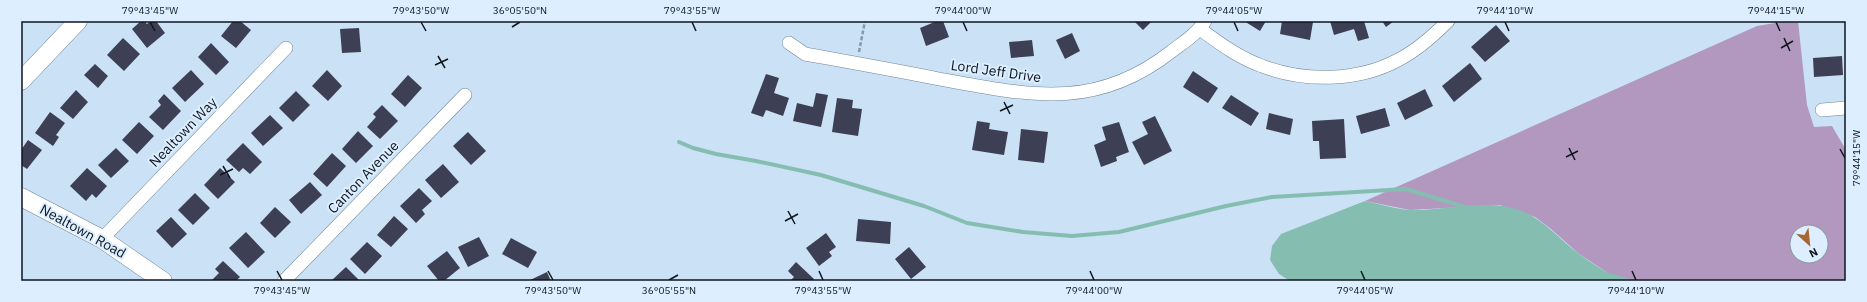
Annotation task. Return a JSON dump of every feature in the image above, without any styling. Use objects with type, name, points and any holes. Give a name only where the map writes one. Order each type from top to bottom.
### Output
[{"type":"street","points":[[21,81],[78,21]]},
{"type":"street","points":[[1202,25],[1228,50],[1261,66],[1281,72],[1316,77],[1336,76],[1369,71],[1398,60],[1436,33],[1448,21]]},
{"type":"street","name":"Lord Jeff Drive","points":[[789,43],[805,54],[1017,93],[1056,95],[1099,90],[1130,79],[1164,58],[1202,25]]},
{"type":"street","name":"Nealtown Way","points":[[102,239],[286,48]]},
{"type":"street","name":"Canton Avenue","points":[[284,281],[465,95]]},
{"type":"street","points":[[1822,110],[1846,108]]},
{"type":"street","name":"Nealtown Road","points":[[21,197],[102,239],[162,281]]},
{"type":"path","points":[[857,64],[866,21]]},
{"type":"shaded area","points":[[1787,21],[1798,21],[1807,105],[1814,127],[1832,126],[1846,150],[1846,281],[1627,281],[1611,275],[1579,254],[1535,217],[1500,205],[1410,210],[1365,201],[1757,26]]},
{"type":"shaded area","points":[[1365,201],[1393,208],[1410,210],[1494,205],[1519,210],[1544,224],[1590,262],[1608,273],[1627,281],[1290,281],[1279,274],[1270,260],[1272,246],[1281,234]]},
{"type":"building","points":[[141,21],[144,21],[147,24],[151,21],[156,21],[165,33],[147,48],[132,29]]},
{"type":"building","points":[[233,21],[240,21],[251,30],[236,48],[221,36]]},
{"type":"building","points":[[937,21],[943,21],[949,37],[926,46],[920,28]]},
{"type":"building","points":[[1134,21],[1152,21],[1143,30]]},
{"type":"building","points":[[1244,21],[1266,21],[1260,31]]},
{"type":"building","points":[[1282,21],[1313,22],[1310,40],[1280,34]]},
{"type":"building","points":[[1330,21],[1364,21],[1369,38],[1358,41],[1354,29],[1334,35]]},
{"type":"building","points":[[1382,21],[1394,21],[1386,27]]},
{"type":"building","points":[[1496,25],[1510,41],[1485,62],[1471,47]]},
{"type":"building","points":[[359,28],[361,52],[342,53],[340,29]]},
{"type":"building","points":[[1072,33],[1080,51],[1065,59],[1056,40]]},
{"type":"building","points":[[123,38],[140,54],[124,71],[107,55]]},
{"type":"building","points":[[1032,40],[1034,56],[1011,58],[1009,42]]},
{"type":"building","points":[[211,43],[229,62],[216,75],[198,57]]},
{"type":"building","points":[[1842,56],[1843,75],[1814,77],[1813,58]]},
{"type":"building","points":[[1470,63],[1482,79],[1454,102],[1442,86]]},
{"type":"building","points":[[95,64],[108,76],[98,88],[84,75]]},
{"type":"building","points":[[191,70],[204,84],[185,102],[172,88]]},
{"type":"building","points":[[327,70],[342,86],[328,101],[312,86]]},
{"type":"building","points":[[1193,71],[1218,88],[1208,103],[1183,87]]},
{"type":"building","points":[[766,74],[779,78],[774,93],[789,98],[783,116],[766,110],[763,117],[751,113]]},
{"type":"building","points":[[408,75],[422,88],[405,107],[391,94]]},
{"type":"building","points":[[1425,89],[1433,106],[1405,120],[1397,103]]},
{"type":"building","points":[[76,90],[88,102],[73,119],[60,108]]},
{"type":"building","points":[[296,91],[310,105],[293,122],[279,108]]},
{"type":"building","points":[[816,93],[828,95],[821,127],[793,121],[797,103],[813,107]]},
{"type":"building","points":[[164,94],[181,111],[163,130],[149,117],[161,105],[158,101]]},
{"type":"building","points":[[1231,95],[1259,113],[1251,126],[1222,108]]},
{"type":"building","points":[[837,98],[853,100],[852,108],[862,109],[858,136],[832,132]]},
{"type":"building","points":[[382,105],[398,121],[380,139],[367,127],[376,117],[373,114]]},
{"type":"building","points":[[1385,108],[1390,126],[1361,134],[1356,116]]},
{"type":"building","points":[[50,112],[65,123],[56,135],[59,137],[53,146],[35,133]]},
{"type":"building","points":[[1269,113],[1293,119],[1290,135],[1266,129]]},
{"type":"building","points":[[270,115],[283,128],[263,146],[251,133]]},
{"type":"building","points":[[1155,116],[1172,151],[1144,165],[1132,142],[1148,134],[1142,122]]},
{"type":"building","points":[[1344,119],[1346,158],[1320,159],[1319,141],[1313,141],[1312,121]]},
{"type":"building","points":[[977,121],[990,123],[989,129],[1008,132],[1004,155],[972,150]]},
{"type":"building","points":[[139,122],[154,136],[137,154],[122,140]]},
{"type":"building","points":[[1119,122],[1129,152],[1116,157],[1117,161],[1101,167],[1094,145],[1106,140],[1102,127]]},
{"type":"building","points":[[1021,129],[1048,132],[1044,163],[1018,160]]},
{"type":"building","points":[[358,131],[373,146],[356,163],[342,149]]},
{"type":"building","points":[[468,132],[486,151],[471,165],[453,146]]},
{"type":"building","points":[[28,140],[42,150],[27,169],[21,165],[21,150]]},
{"type":"building","points":[[243,143],[262,162],[250,174],[243,168],[239,172],[226,160]]},
{"type":"building","points":[[116,148],[129,161],[111,178],[98,165]]},
{"type":"building","points":[[332,153],[346,166],[327,187],[313,174]]},
{"type":"building","points":[[443,164],[459,182],[441,198],[425,180]]},
{"type":"building","points":[[87,168],[107,186],[96,198],[92,194],[86,201],[70,186]]},
{"type":"building","points":[[220,168],[235,182],[218,199],[204,185]]},
{"type":"building","points":[[310,182],[322,195],[301,214],[289,200]]},
{"type":"building","points":[[419,188],[432,201],[422,210],[425,214],[416,223],[400,206]]},
{"type":"building","points":[[195,193],[210,208],[193,225],[178,210]]},
{"type":"building","points":[[275,207],[291,222],[275,238],[260,223]]},
{"type":"building","points":[[394,216],[408,229],[391,247],[377,235]]},
{"type":"building","points":[[171,217],[187,234],[172,248],[156,231]]},
{"type":"building","points":[[858,219],[891,222],[890,244],[856,241]]},
{"type":"building","points":[[246,232],[265,252],[248,268],[229,248]]},
{"type":"building","points":[[826,233],[836,247],[829,252],[832,256],[819,266],[806,248]]},
{"type":"building","points":[[479,237],[489,256],[468,267],[458,247]]},
{"type":"building","points":[[511,238],[537,252],[528,268],[502,254]]},
{"type":"building","points":[[367,242],[382,256],[365,274],[350,259]]},
{"type":"building","points":[[909,247],[926,267],[911,279],[895,259]]},
{"type":"building","points":[[447,251],[460,268],[444,281],[439,281],[427,266]]},
{"type":"building","points":[[223,261],[240,277],[236,281],[211,281],[219,273],[215,269]]},
{"type":"building","points":[[796,262],[814,279],[812,281],[790,281],[794,277],[788,271]]},
{"type":"building","points":[[346,267],[359,280],[331,281]]},
{"type":"building","points":[[547,272],[551,281],[528,281]]},
{"type":"waterway","points":[[679,142],[693,148],[716,154],[821,175],[924,206],[967,223],[1023,232],[1072,236],[1119,232],[1226,206],[1272,197],[1406,189],[1468,208]]},
{"type":"waterway","points":[[1609,275],[1629,281]]}]
